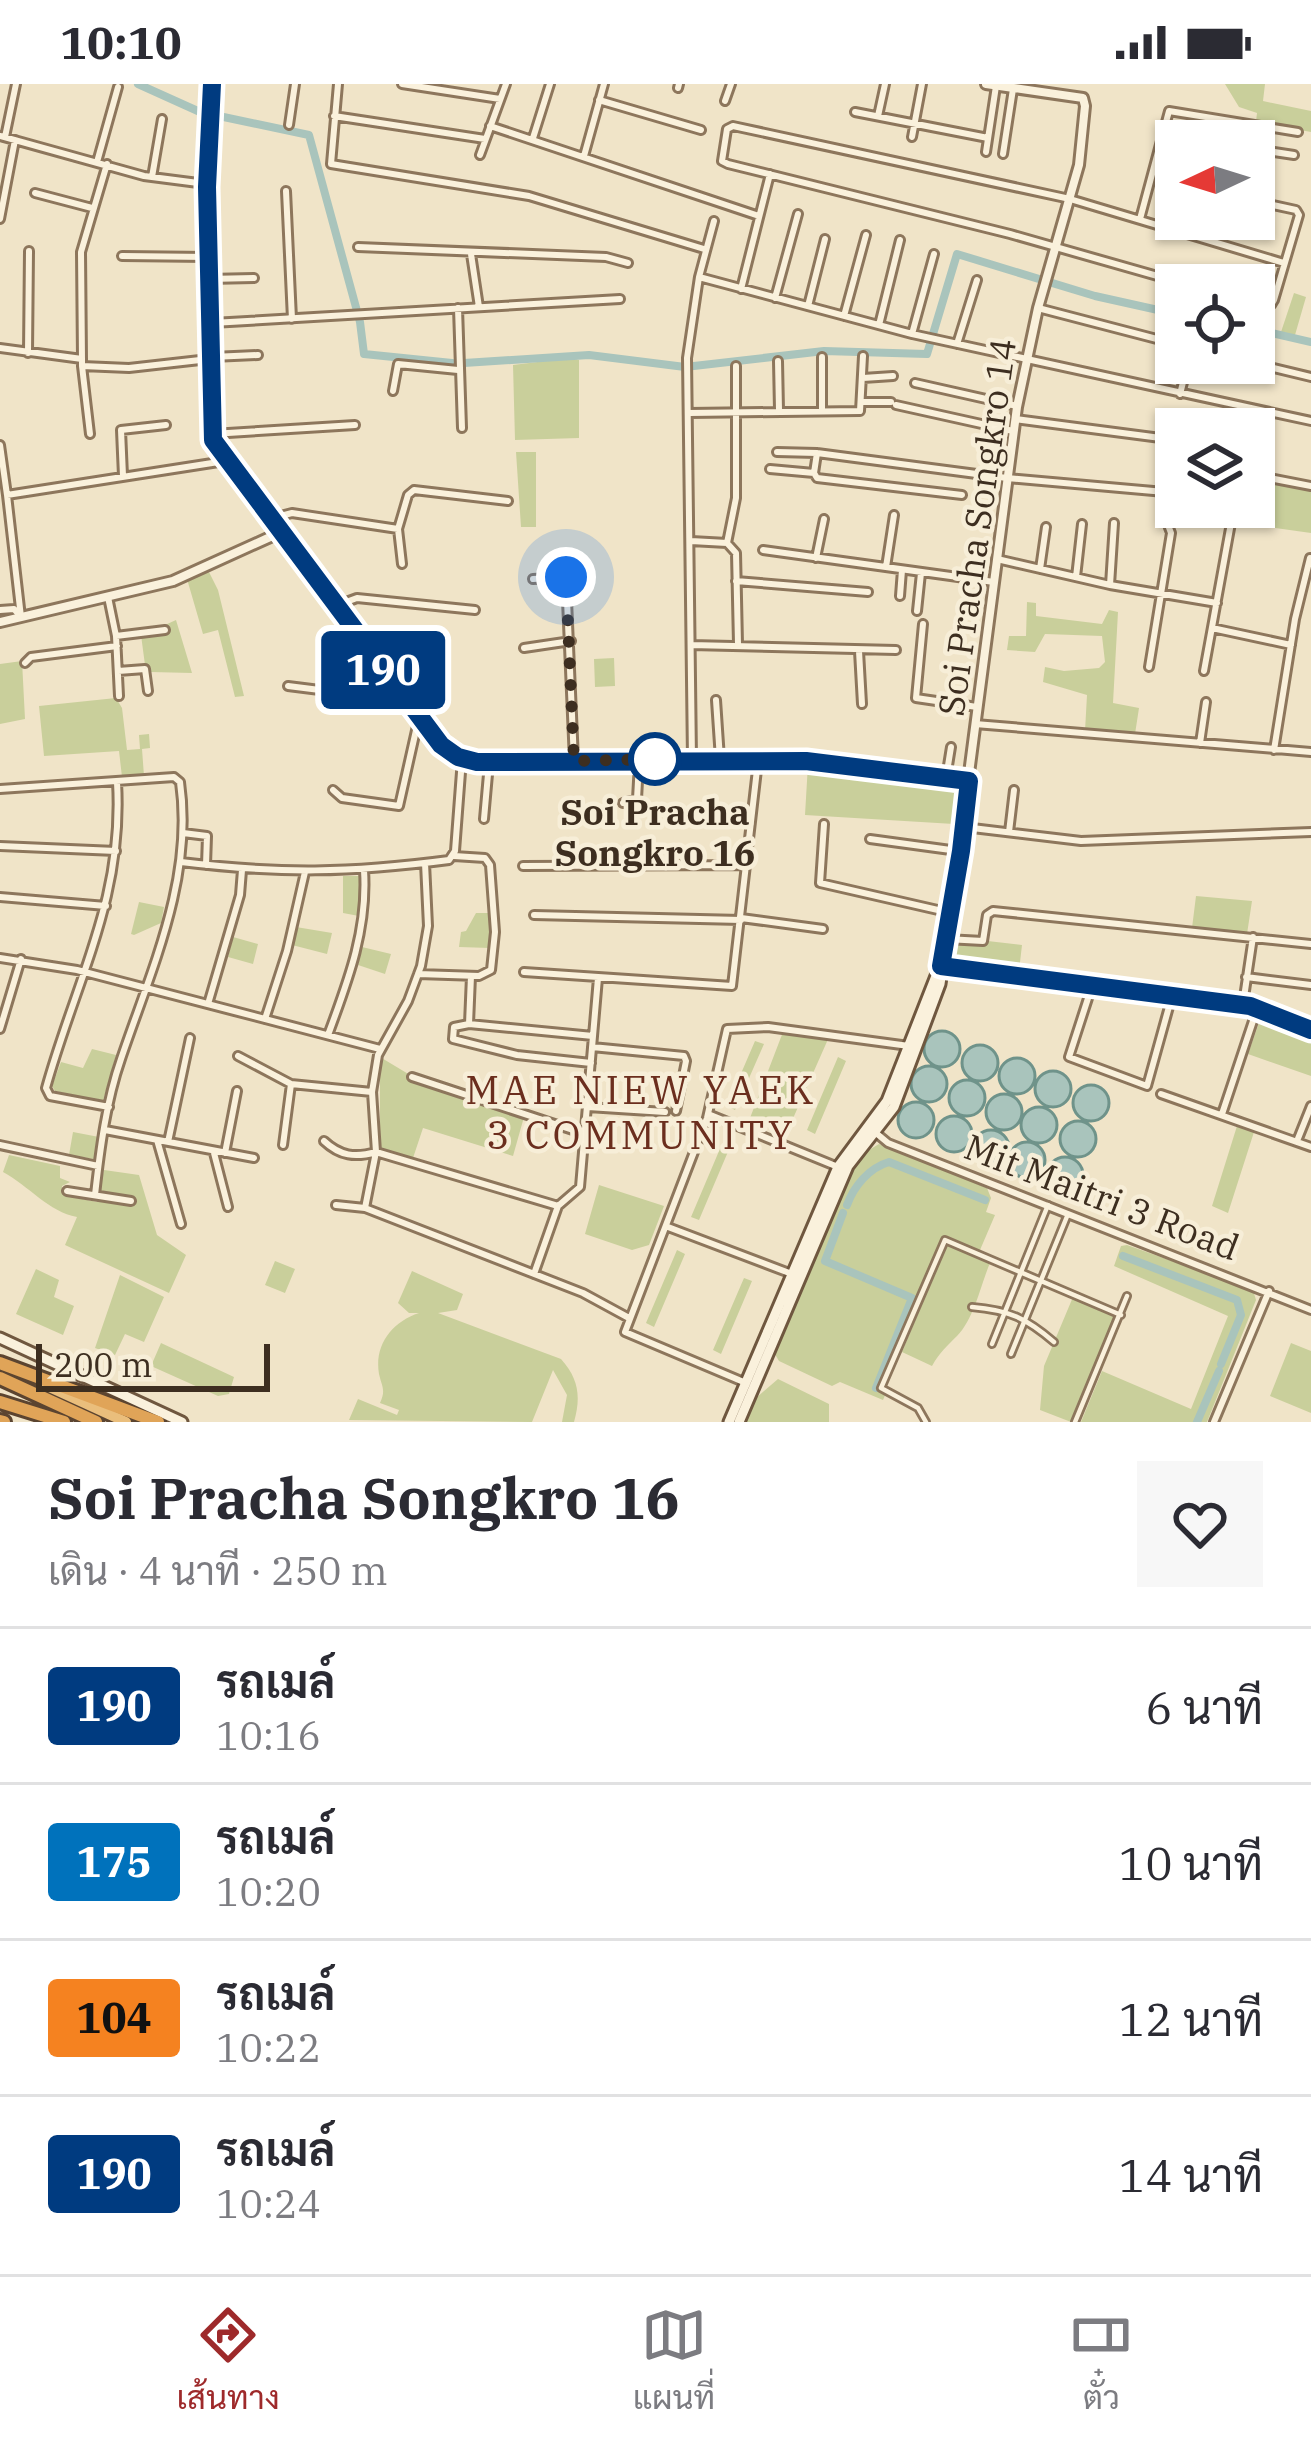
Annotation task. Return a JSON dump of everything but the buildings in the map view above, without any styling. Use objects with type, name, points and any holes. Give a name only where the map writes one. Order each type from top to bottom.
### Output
[{"type":"highway","points":[[0,1364],[126,1422]]},
{"type":"highway","points":[[0,1364],[158,1422]]},
{"type":"highway","points":[[0,1378],[96,1422]]},
{"type":"highway","points":[[0,1402],[64,1422]]},
{"type":"main road","points":[[212,84],[207,184],[212,434],[269,520],[441,745],[462,759],[489,763],[821,762],[968,781],[940,984],[912,1047],[894,1107],[838,1167],[792,1274],[739,1422]]},
{"type":"main road","points":[[729,1422],[848,1166],[871,1129]]},
{"type":"main road","points":[[0,1339],[182,1422]]},
{"type":"street","points":[[0,218],[16,84]]},
{"type":"street","points":[[290,125],[295,84]]},
{"type":"street","points":[[338,84],[331,164],[529,196],[705,250]]},
{"type":"street","points":[[402,84],[500,99]]},
{"type":"street","points":[[480,155],[506,84]]},
{"type":"street","points":[[533,140],[550,84]]},
{"type":"street","points":[[584,155],[604,84]]},
{"type":"street","points":[[725,101],[731,84]]},
{"type":"street","points":[[878,116],[885,84]]},
{"type":"street","points":[[912,137],[922,84]]},
{"type":"street","points":[[986,152],[992,85]]},
{"type":"street","name":"Soi Pracha Songkro 14","points":[[968,781],[1017,406],[1038,308],[1079,165],[1083,98],[992,85]]},
{"type":"street","points":[[97,161],[118,87]]},
{"type":"street","points":[[1004,154],[1013,89]]},
{"type":"street","points":[[599,100],[701,130]]},
{"type":"street","points":[[1167,120],[1169,111],[1224,120]]},
{"type":"street","points":[[855,112],[988,138]]},
{"type":"street","points":[[334,116],[485,139]]},
{"type":"street","points":[[152,177],[162,119]]},
{"type":"street","points":[[490,126],[759,216]]},
{"type":"street","points":[[1155,223],[1070,199],[733,126],[727,129],[723,143],[722,161],[1155,276]]},
{"type":"street","points":[[1275,128],[1298,132]]},
{"type":"street","points":[[7,137],[152,177],[207,184]]},
{"type":"street","points":[[1275,152],[1294,155]]},
{"type":"street","points":[[1140,219],[1155,163]]},
{"type":"street","points":[[90,434],[82,362],[81,252],[107,164]]},
{"type":"street","points":[[741,289],[770,173]]},
{"type":"street","points":[[286,190],[292,320]]},
{"type":"street","points":[[34,193],[92,208]]},
{"type":"street","points":[[1275,206],[1298,212],[1275,296]]},
{"type":"street","points":[[775,298],[798,214]]},
{"type":"street","points":[[692,759],[687,358],[699,278],[714,221]]},
{"type":"street","points":[[844,316],[866,235]]},
{"type":"street","points":[[808,306],[825,239]]},
{"type":"street","points":[[879,325],[900,240]]},
{"type":"street","points":[[1210,240],[1284,263]]},
{"type":"street","points":[[358,247],[606,257],[628,263]]},
{"type":"street","points":[[28,352],[29,251]]},
{"type":"street","points":[[471,254],[479,307]]},
{"type":"street","points":[[912,334],[934,254]]},
{"type":"street","points":[[122,256],[208,257]]},
{"type":"street","points":[[208,279],[254,278]]},
{"type":"street","points":[[699,278],[912,334],[1311,421]]},
{"type":"street","points":[[957,344],[977,280]]},
{"type":"street","points":[[208,323],[620,299]]},
{"type":"street","points":[[458,308],[462,428]]},
{"type":"street","points":[[1038,308],[1155,339]]},
{"type":"street","points":[[0,348],[129,368],[258,355]]},
{"type":"street","points":[[689,413],[860,411],[863,356]]},
{"type":"street","points":[[822,357],[822,410]]},
{"type":"street","points":[[778,361],[779,410]]},
{"type":"street","points":[[393,391],[398,364],[458,370]]},
{"type":"street","points":[[736,366],[736,498],[728,542],[736,553],[737,644]]},
{"type":"street","points":[[1275,368],[1311,377]]},
{"type":"street","points":[[863,377],[893,376]]},
{"type":"street","points":[[915,383],[1017,406]]},
{"type":"street","points":[[1180,394],[1183,384]]},
{"type":"street","points":[[863,402],[894,403],[1013,431]]},
{"type":"street","points":[[1015,418],[1155,437]]},
{"type":"street","points":[[123,476],[121,430],[166,425]]},
{"type":"street","points":[[212,434],[355,425]]},
{"type":"street","points":[[0,445],[7,495],[4,512],[21,617]]},
{"type":"street","points":[[777,452],[1155,492]]},
{"type":"street","points":[[817,453],[817,478],[962,495]]},
{"type":"street","points":[[7,495],[225,460]]},
{"type":"street","points":[[770,469],[814,473]]},
{"type":"street","points":[[1275,479],[1311,486]]},
{"type":"street","points":[[402,564],[398,529],[408,495],[414,490],[508,501]]},
{"type":"street","points":[[269,520],[292,513],[398,529]]},
{"type":"street","points":[[886,567],[894,515]]},
{"type":"street","points":[[816,557],[824,519]]},
{"type":"street","points":[[1110,585],[1114,523]]},
{"type":"street","points":[[1076,578],[1082,524]]},
{"type":"street","points":[[1040,569],[1046,527]]},
{"type":"street","points":[[1149,667],[1169,528]]},
{"type":"street","points":[[1204,670],[1230,528]]},
{"type":"street","points":[[0,622],[178,578],[279,533]]},
{"type":"street","points":[[691,541],[728,542]]},
{"type":"street","points":[[764,550],[994,582]]},
{"type":"street","points":[[0,560],[15,558]]},
{"type":"street","points":[[1274,750],[1310,558]]},
{"type":"street","points":[[997,559],[1217,603]]},
{"type":"street","points":[[565,562],[574,761]]},
{"type":"street","points":[[900,596],[902,569]]},
{"type":"street","points":[[917,611],[921,572]]},
{"type":"street","points":[[533,579],[566,577]]},
{"type":"street","points":[[736,581],[868,592]]},
{"type":"street","points":[[109,597],[119,696]]},
{"type":"street","points":[[335,607],[357,598],[475,610]]},
{"type":"street","points":[[0,610],[14,609],[21,617]]},
{"type":"street","points":[[923,624],[916,698],[977,707]]},
{"type":"street","points":[[1213,628],[1291,645]]},
{"type":"street","points":[[116,636],[165,630]]},
{"type":"street","points":[[524,648],[572,641]]},
{"type":"street","points":[[691,645],[896,650]]},
{"type":"street","points":[[26,663],[31,658],[117,646]]},
{"type":"street","points":[[859,650],[862,704]]},
{"type":"street","points":[[118,670],[145,669],[148,691]]},
{"type":"street","points":[[288,686],[407,701]]},
{"type":"street","points":[[716,700],[720,760]]},
{"type":"street","points":[[1200,743],[1206,702]]},
{"type":"street","points":[[333,790],[342,797],[399,806],[419,717]]},
{"type":"street","points":[[975,724],[1311,752]]},
{"type":"street","points":[[946,778],[951,747]]},
{"type":"street","points":[[454,856],[462,759]]},
{"type":"street","points":[[623,803],[637,799],[640,760]]},
{"type":"street","points":[[524,972],[732,986],[758,761]]},
{"type":"street","points":[[484,819],[489,763]]},
{"type":"street","points":[[0,789],[178,779],[181,862],[148,988],[121,1058],[94,1195]]},
{"type":"street","points":[[109,1108],[50,1096],[46,1091],[106,906],[117,851],[117,780]]},
{"type":"street","points":[[1009,832],[1014,790]]},
{"type":"street","points":[[824,824],[820,883],[951,913]]},
{"type":"street","points":[[964,826],[1081,841],[1311,832]]},
{"type":"street","points":[[183,833],[207,836],[206,865]]},
{"type":"street","points":[[870,839],[961,851]]},
{"type":"street","points":[[0,845],[117,851]]},
{"type":"street","points":[[181,862],[305,872],[364,870],[454,856],[486,859],[493,883],[491,970],[471,976],[418,974]]},
{"type":"street","points":[[365,1208],[376,1152],[372,1092],[380,1049],[408,1001],[428,926],[425,863]]},
{"type":"street","points":[[524,866],[746,865]]},
{"type":"street","points":[[208,1004],[240,895],[242,870]]},
{"type":"street","points":[[328,1036],[358,944],[366,893],[364,870]]},
{"type":"street","points":[[265,1019],[305,872]]},
{"type":"street","points":[[0,897],[106,906]]},
{"type":"street","points":[[946,939],[983,941],[986,915],[993,911],[1311,944]]},
{"type":"street","points":[[534,915],[741,919],[823,929]]},
{"type":"street","points":[[1243,1004],[1253,937]]},
{"type":"street","points":[[0,958],[86,972],[380,1049]]},
{"type":"street","points":[[0,1029],[21,959]]},
{"type":"street","points":[[941,966],[1243,1004],[1311,1030]]},
{"type":"street","points":[[469,1024],[471,976]]},
{"type":"street","points":[[1246,977],[1311,985]]},
{"type":"street","points":[[534,1274],[558,1206],[580,1187],[598,978]]},
{"type":"street","points":[[1092,986],[1069,1057],[1147,1086],[1172,996]]},
{"type":"street","points":[[1222,1114],[1258,1008]]},
{"type":"street","points":[[591,1063],[517,1055],[454,1039],[454,1027],[469,1024],[593,1036]]},
{"type":"street","points":[[750,1385],[627,1336],[629,1318],[668,1227],[707,1114],[727,1029],[768,1027],[912,1047]]},
{"type":"street","points":[[168,1142],[190,1038]]},
{"type":"street","points":[[592,1047],[684,1055],[676,1111]]},
{"type":"street","points":[[238,1056],[291,1084],[372,1092]]},
{"type":"street","points":[[412,1077],[585,1134]]},
{"type":"street","points":[[283,1145],[291,1084]]},
{"type":"street","points":[[225,1153],[237,1091]]},
{"type":"street","points":[[1161,1094],[1311,1147]]},
{"type":"street","points":[[1298,1142],[1311,1106]]},
{"type":"street","points":[[588,1107],[665,1112]]},
{"type":"street","points":[[707,1114],[838,1167]]},
{"type":"street","name":"Mit Maitri 3 Road","points":[[871,1129],[888,1143],[1311,1310]]},
{"type":"street","points":[[105,1130],[254,1158]]},
{"type":"street","points":[[157,1140],[181,1223]]},
{"type":"street","points":[[324,1141],[339,1153],[363,1156],[376,1152],[558,1206]]},
{"type":"street","points":[[0,1145],[98,1166]]},
{"type":"street","points":[[213,1151],[229,1207]]},
{"type":"street","points":[[67,1191],[131,1201]]},
{"type":"street","points":[[336,1205],[365,1208],[583,1293],[629,1318]]},
{"type":"street","points":[[992,1344],[1048,1205]]},
{"type":"street","points":[[1011,1354],[1068,1212]]},
{"type":"street","points":[[668,1227],[792,1274]]},
{"type":"street","points":[[926,1422],[918,1408],[880,1388],[945,1240],[1120,1314]]},
{"type":"street","points":[[1219,1422],[1269,1292]]},
{"type":"street","points":[[1075,1422],[1127,1296]]},
{"type":"street","points":[[972,1307],[1006,1310],[1026,1318],[1054,1342]]},
{"type":"green space","points":[[1225,84],[1265,84],[1263,101],[1311,111],[1311,132],[1275,125],[1275,120],[1256,120],[1257,113],[1239,107]]},
{"type":"green space","points":[[1294,293],[1306,297],[1295,335],[1281,332]]},
{"type":"green space","points":[[579,360],[579,438],[515,440],[513,365]]},
{"type":"green space","points":[[516,452],[536,452],[536,527],[521,527]]},
{"type":"green space","points":[[1275,483],[1311,490],[1311,533],[1275,528]]},
{"type":"green space","points":[[208,570],[218,590],[244,696],[235,697],[218,630],[203,634],[187,579]]},
{"type":"green space","points":[[1027,602],[1036,603],[1036,616],[1102,624],[1109,610],[1118,612],[1113,703],[1139,708],[1135,734],[1085,731],[1087,695],[1043,682],[1045,667],[1064,671],[1099,668],[1105,662],[1102,636],[1045,634],[1035,652],[1007,650],[1009,636],[1026,636]]},
{"type":"green space","points":[[176,620],[192,673],[151,672],[145,665],[141,635],[166,631],[165,625]]},
{"type":"green space","points":[[614,658],[615,686],[595,687],[594,659]]},
{"type":"green space","points":[[22,661],[25,719],[0,724],[0,664]]},
{"type":"green space","points":[[116,698],[122,708],[127,750],[140,749],[139,735],[149,734],[150,748],[142,749],[144,776],[122,777],[119,751],[44,756],[39,706]]},
{"type":"green space","points":[[808,764],[955,783],[954,824],[805,815]]},
{"type":"green space","points":[[343,876],[361,876],[359,916],[343,913]]},
{"type":"green space","points":[[1196,896],[1252,901],[1247,934],[1192,928]]},
{"type":"green space","points":[[139,902],[164,907],[161,923],[134,935],[131,934]]},
{"type":"green space","points":[[476,913],[490,913],[490,948],[459,947],[461,932]]},
{"type":"green space","points":[[296,927],[332,933],[327,954],[292,945]]},
{"type":"green space","points":[[233,937],[258,944],[253,964],[228,957]]},
{"type":"green space","points":[[953,937],[1022,945],[1019,971],[963,964],[952,951]]},
{"type":"green space","points":[[362,947],[391,954],[385,974],[358,965]]},
{"type":"green space","points":[[1260,1020],[1311,1042],[1311,1076],[1248,1054]]},
{"type":"green space","points":[[783,1032],[829,1037],[787,1132],[750,1118]]},
{"type":"green space","points":[[755,1041],[764,1044],[735,1110],[727,1106]]},
{"type":"green space","points":[[92,1049],[116,1055],[103,1101],[55,1091],[52,1086],[61,1062],[83,1068]]},
{"type":"green space","points":[[380,1057],[410,1079],[524,1117],[513,1156],[423,1128],[413,1158],[380,1149]]},
{"type":"green space","points":[[838,1057],[846,1061],[815,1134],[807,1130]]},
{"type":"green space","points":[[1237,1126],[1254,1132],[1228,1213],[1212,1206]]},
{"type":"green space","points":[[73,1132],[99,1137],[94,1159],[69,1155]]},
{"type":"green space","points":[[722,1144],[730,1147],[699,1220],[691,1217]]},
{"type":"green space","points":[[879,1144],[987,1188],[991,1198],[986,1212],[995,1215],[977,1257],[990,1263],[973,1311],[932,1366],[902,1352],[946,1246],[939,1243],[878,1389],[886,1393],[883,1400],[840,1382],[832,1386],[779,1361],[773,1351],[851,1171],[864,1153]]},
{"type":"green space","points":[[9,1155],[60,1166],[60,1178],[70,1182],[62,1186],[64,1195],[97,1202],[104,1170],[139,1175],[157,1235],[186,1255],[169,1293],[65,1245],[77,1217],[57,1210],[3,1172]]},
{"type":"green space","points":[[599,1185],[664,1206],[649,1245],[632,1250],[585,1234]]},
{"type":"green space","points":[[1121,1246],[1253,1290],[1256,1300],[1207,1422],[1081,1422],[1102,1371],[1191,1409],[1228,1316],[1114,1266]]},
{"type":"green space","points":[[677,1250],[685,1254],[654,1327],[646,1323]]},
{"type":"green space","points":[[275,1261],[295,1269],[285,1293],[265,1285]]},
{"type":"green space","points":[[36,1269],[59,1280],[54,1297],[74,1306],[63,1335],[16,1314]]},
{"type":"green space","points":[[412,1271],[463,1294],[457,1310],[438,1313],[561,1359],[577,1389],[574,1422],[562,1422],[567,1395],[553,1370],[532,1422],[349,1420],[358,1399],[397,1415],[399,1410],[380,1403],[378,1363],[387,1336],[419,1313],[409,1313],[398,1303]]},
{"type":"green space","points":[[120,1275],[164,1297],[144,1342],[125,1334],[115,1355],[95,1348]]},
{"type":"green space","points":[[744,1278],[752,1281],[721,1354],[713,1350]]},
{"type":"green space","points":[[1073,1297],[1115,1316],[1071,1422],[1040,1410],[1044,1366]]},
{"type":"green space","points":[[161,1343],[234,1377],[229,1394],[218,1396],[151,1366]]},
{"type":"green space","points":[[1291,1343],[1311,1351],[1311,1413],[1270,1396]]},
{"type":"green space","points":[[778,1379],[829,1404],[829,1422],[745,1422],[756,1398]]},
{"type":"water","points":[[942,1031],[955,1036],[960,1049],[955,1062],[942,1067],[929,1062],[924,1049],[929,1036]]},
{"type":"water","points":[[980,1045],[993,1050],[998,1063],[993,1076],[980,1081],[967,1076],[962,1063],[967,1050]]},
{"type":"water","points":[[1017,1058],[1030,1063],[1035,1076],[1030,1089],[1017,1094],[1004,1089],[999,1076],[1004,1063]]},
{"type":"water","points":[[929,1066],[942,1071],[947,1084],[942,1097],[929,1102],[916,1097],[911,1084],[916,1071]]},
{"type":"water","points":[[1053,1071],[1066,1076],[1071,1089],[1066,1102],[1053,1107],[1040,1102],[1035,1089],[1040,1076]]},
{"type":"water","points":[[967,1080],[980,1085],[985,1098],[980,1111],[967,1116],[954,1111],[949,1098],[954,1085]]},
{"type":"water","points":[[1091,1085],[1104,1090],[1109,1103],[1104,1116],[1091,1121],[1078,1116],[1073,1103],[1078,1090]]},
{"type":"water","points":[[1004,1094],[1017,1099],[1022,1112],[1017,1125],[1004,1130],[991,1125],[986,1112],[991,1099]]},
{"type":"water","points":[[916,1102],[929,1107],[934,1120],[929,1133],[916,1138],[903,1133],[898,1120],[903,1107]]},
{"type":"water","points":[[1039,1107],[1052,1112],[1057,1125],[1052,1138],[1039,1143],[1026,1138],[1021,1125],[1026,1112]]},
{"type":"water","points":[[954,1116],[967,1121],[972,1134],[967,1147],[954,1152],[941,1147],[936,1134],[941,1121]]},
{"type":"water","points":[[1078,1121],[1091,1126],[1096,1139],[1091,1152],[1078,1157],[1065,1152],[1060,1139],[1065,1126]]},
{"type":"water","points":[[991,1130],[1004,1135],[1009,1148],[1004,1161],[991,1166],[978,1161],[973,1148],[978,1135]]},
{"type":"water","points":[[1027,1142],[1040,1147],[1045,1160],[1040,1173],[1027,1178],[1014,1173],[1009,1160],[1014,1147]]},
{"type":"water","points":[[1065,1157],[1078,1162],[1083,1175],[1078,1188],[1065,1193],[1052,1188],[1047,1175],[1052,1162]]},
{"type":"waterway","points":[[138,84],[200,112],[309,135],[360,322],[364,354],[452,363]]},
{"type":"waterway","points":[[464,363],[589,355],[685,367],[824,351],[927,354],[957,254],[1155,309]]},
{"type":"waterway","points":[[1275,334],[1311,342]]},
{"type":"waterway","points":[[847,1205],[863,1179],[889,1162],[985,1200]]},
{"type":"waterway","points":[[843,1213],[825,1261],[912,1298],[876,1388]]},
{"type":"waterway","points":[[1123,1256],[1237,1300],[1241,1315],[1221,1364]]},
{"type":"waterway","points":[[1197,1422],[1219,1371]]},
{"type":"bus line","name":"190","points":[[212,84],[207,187],[213,440],[441,745],[477,762],[806,761],[969,781],[941,966],[1250,1006],[1311,1030]]},
{"type":"place","name":"Soi Pracha Songkro 16","points":[[655,759]]},
{"type":"district","name":"MAE NIEW YAEK 3 COMMUNITY","points":[[641,1112]]},
{"type":"route","points":[[566,577],[574,761],[668,759],[655,759]]}]
